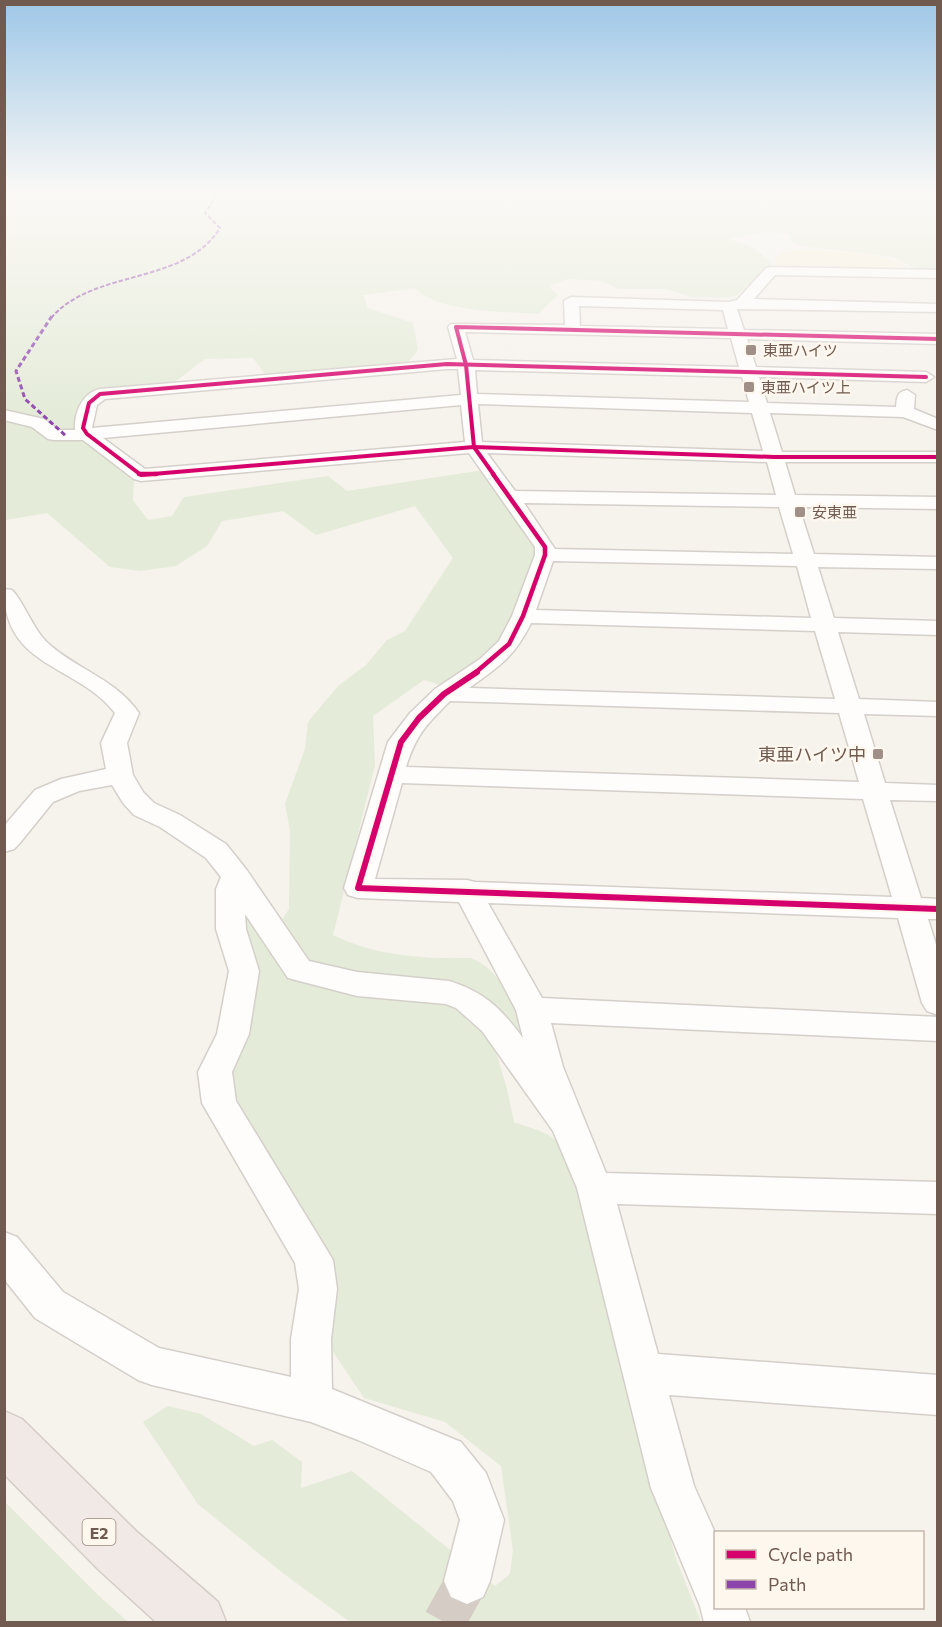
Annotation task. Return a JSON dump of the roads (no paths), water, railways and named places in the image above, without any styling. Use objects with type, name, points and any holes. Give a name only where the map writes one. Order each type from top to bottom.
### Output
[{"type":"highway","name":"E2","points":[[4,1437],[118,1551],[198,1623]]},
{"type":"street","points":[[938,274],[771,271],[736,305],[738,335],[938,1003]]},
{"type":"street","points":[[573,330],[571,302],[938,308]]},
{"type":"street","points":[[938,339],[456,327],[466,365],[474,447],[545,547],[545,555],[523,616],[509,644],[488,664],[444,694],[419,718],[401,742],[358,888],[467,890],[938,909]]},
{"type":"street","points":[[932,373],[749,373],[447,364],[100,394],[89,403],[83,428],[87,434],[141,476],[474,447],[774,457],[938,457]]},
{"type":"street","points":[[905,412],[905,397],[932,373]]},
{"type":"street","points":[[4,415],[38,423],[54,435],[87,434],[469,399],[905,412],[938,425]]},
{"type":"street","points":[[509,497],[938,503]]},
{"type":"street","points":[[545,555],[938,563]]},
{"type":"street","points":[[4,595],[39,649],[86,676],[120,702],[127,713],[114,742],[120,775],[132,797],[144,809],[170,821],[216,850],[299,970],[357,984],[449,993],[467,1000],[493,1022],[567,1124]]},
{"type":"street","points":[[523,616],[938,628]]},
{"type":"street","points":[[444,694],[938,709]]},
{"type":"street","points":[[4,843],[13,836],[42,797],[69,785],[120,775]]},
{"type":"street","points":[[390,775],[938,793]]},
{"type":"street","points":[[236,876],[230,889],[231,929],[244,971],[233,1034],[215,1072],[219,1102],[314,1260],[318,1288],[311,1339],[311,1402]]},
{"type":"street","points":[[467,890],[532,1010],[546,1067],[567,1124],[595,1188],[673,1488],[714,1585]]},
{"type":"street","points":[[532,1010],[938,1029]]},
{"type":"street","points":[[595,1188],[938,1198]]},
{"type":"street","points":[[4,1250],[49,1305],[152,1366],[311,1402],[364,1420],[446,1457],[471,1488],[482,1520],[467,1581]]},
{"type":"street","points":[[644,1373],[938,1395]]},
{"type":"tunnel","points":[[444,1622],[467,1581]]},
{"type":"place","name":"東亜ハイツ","points":[[751,350]]},
{"type":"place","name":"東亜ハイツ上","points":[[749,387]]},
{"type":"place","name":"安東亜","points":[[800,512]]},
{"type":"place","name":"東亜ハイツ中","points":[[878,754]]}]
